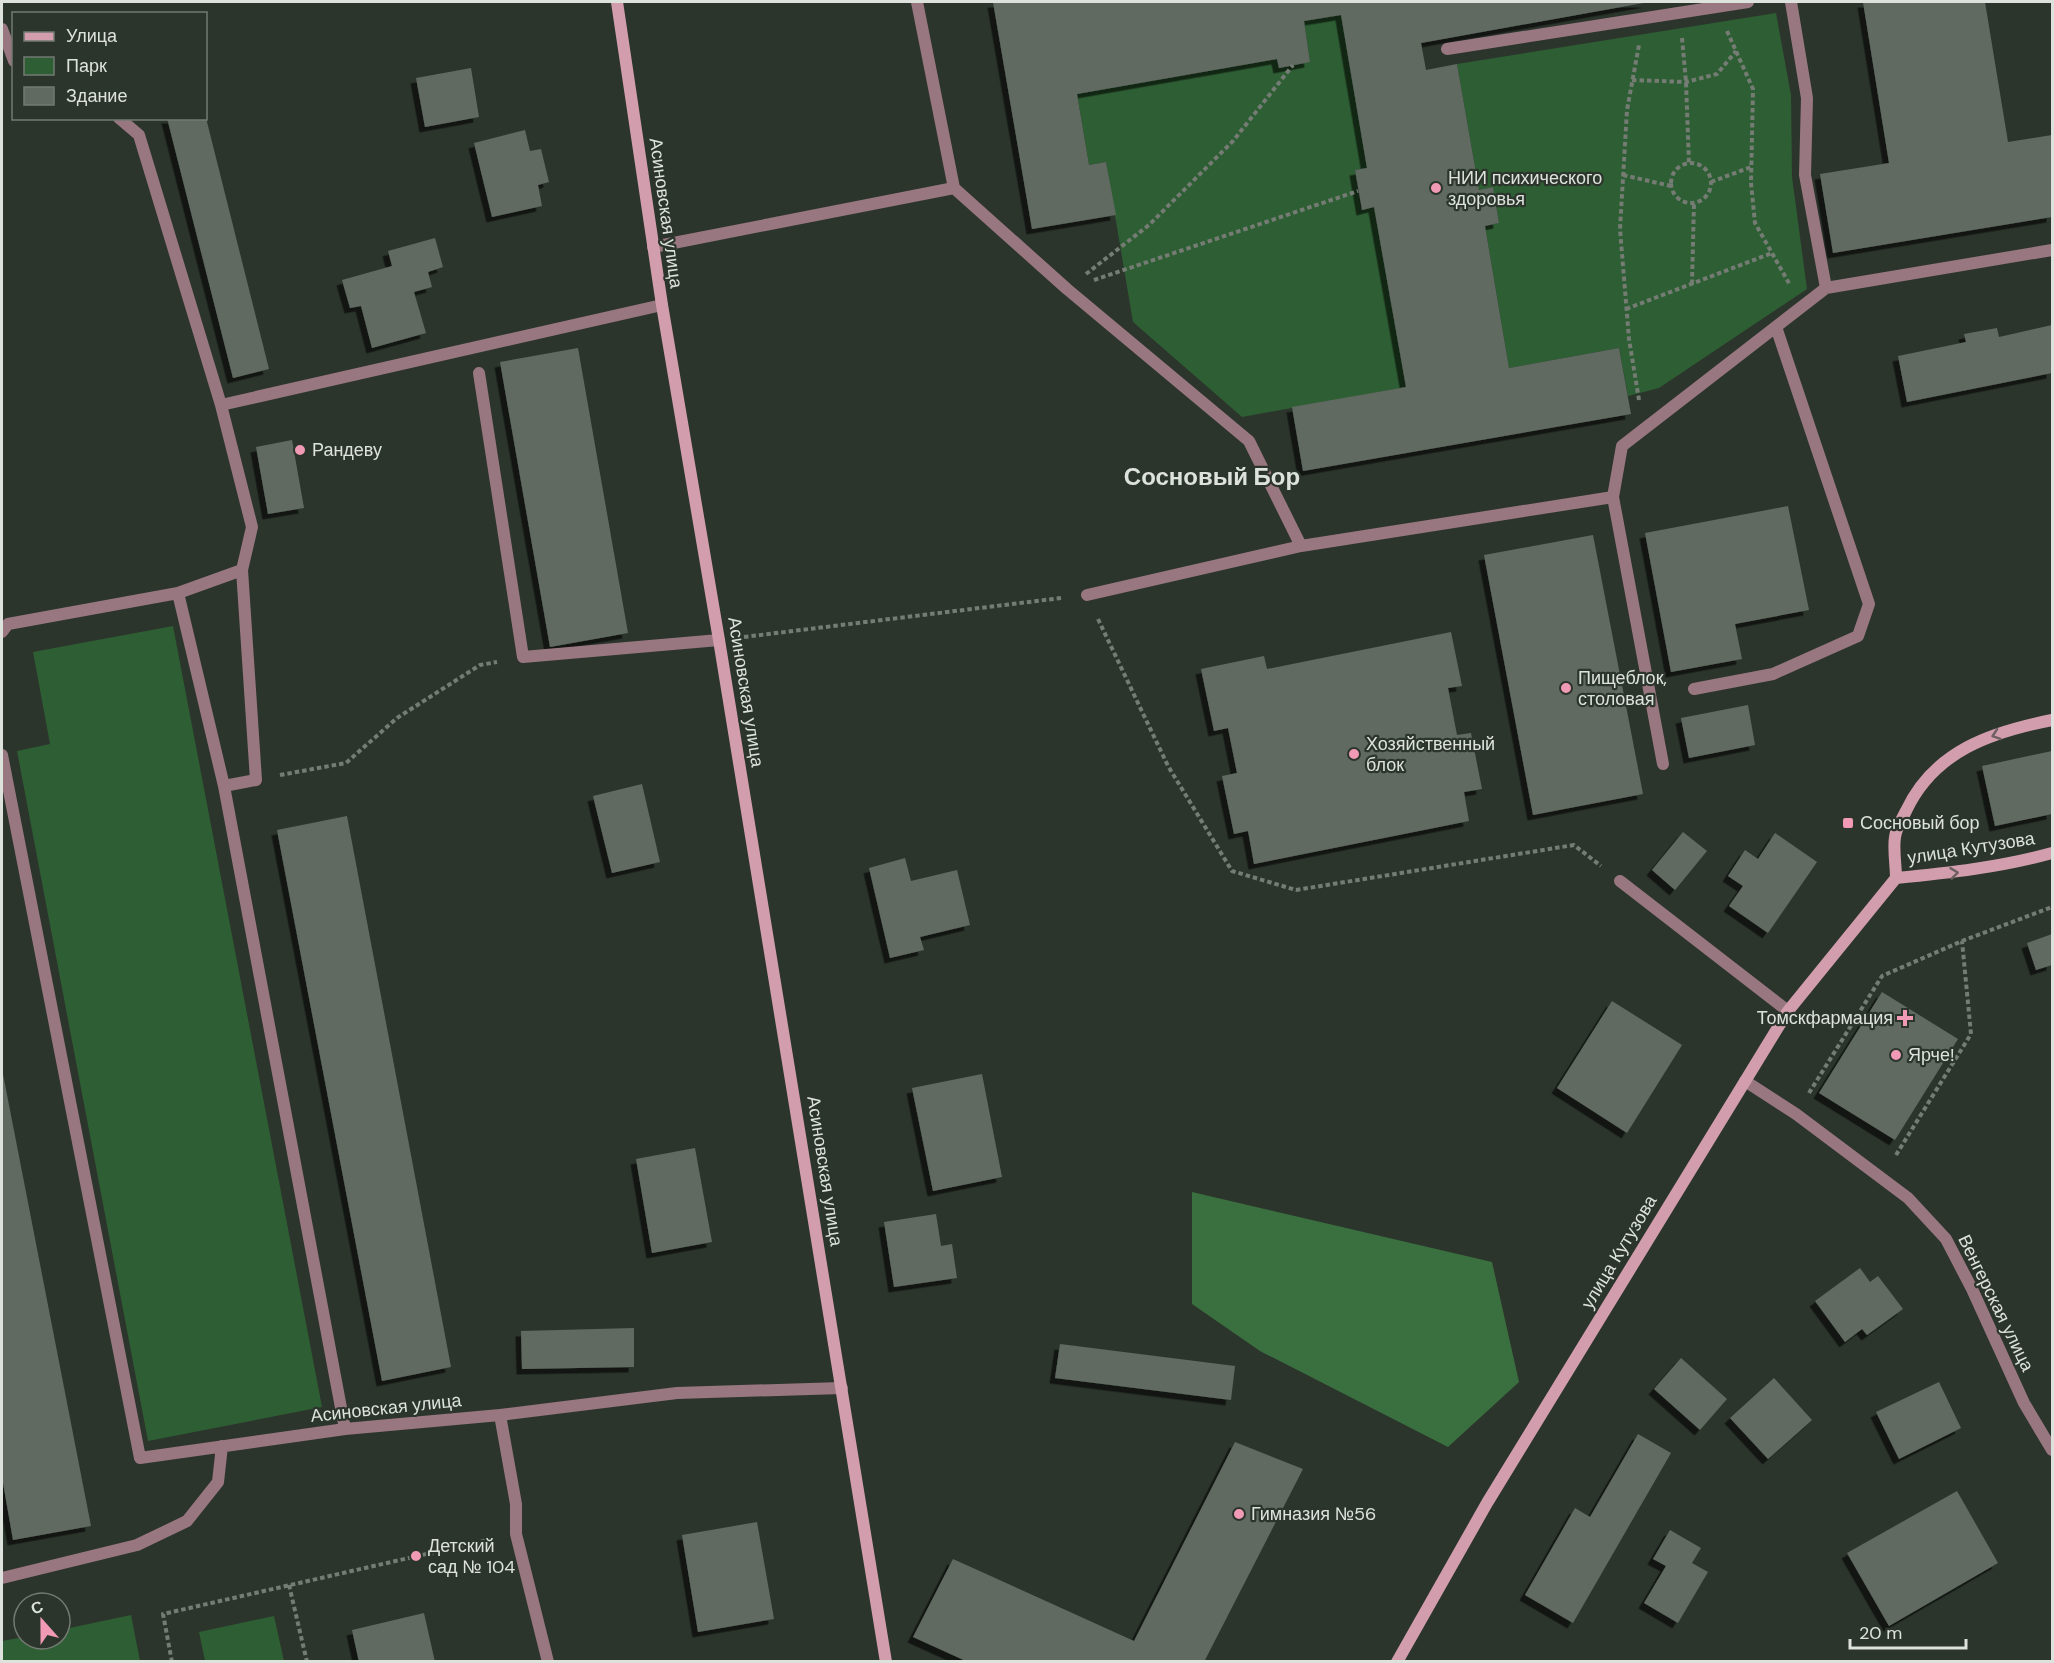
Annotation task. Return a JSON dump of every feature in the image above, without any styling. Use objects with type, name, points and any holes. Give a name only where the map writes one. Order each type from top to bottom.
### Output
[{"type":"street","name":"Асиновская улица","points":[[617,2],[662,304],[886,1662]]},
{"type":"street","points":[[917,2],[954,188],[1067,289],[1249,441],[1301,546]]},
{"type":"street","points":[[1447,49],[1748,2]]},
{"type":"street","points":[[1791,2],[1807,98],[1805,174],[1826,288]]},
{"type":"street","points":[[2,29],[12,55]]},
{"type":"street","points":[[121,120],[139,135],[221,405],[252,527],[242,570],[256,780],[224,786]]},
{"type":"street","points":[[653,247],[954,188]]},
{"type":"street","points":[[1663,764],[1613,498],[1622,446],[1826,288],[2052,250]]},
{"type":"street","points":[[221,405],[662,304]]},
{"type":"street","points":[[1694,688],[1773,674],[1858,636],[1869,604],[1776,327]]},
{"type":"street","points":[[479,373],[523,657],[719,640]]},
{"type":"street","points":[[1087,595],[1301,546],[1613,498]]},
{"type":"street","points":[[2,632],[8,624],[178,593],[242,570]]},
{"type":"street","points":[[178,593],[224,786],[345,1429]]},
{"type":"street","name":"улица Кутузова","points":[[1397,1662],[1486,1503],[1788,1011],[1896,878],[1895,835],[1912,799],[1937,768],[1971,744],[2021,726],[2052,720]]},
{"type":"street","name":"Асиновская улица","points":[[2,755],[140,1458],[345,1429],[500,1415],[677,1394],[842,1388]]},
{"type":"street","name":"улица Кутузова","points":[[1896,878],[1958,873],[2052,853]]},
{"type":"street","points":[[1620,881],[1788,1011]]},
{"type":"street","name":"Венгерская улица","points":[[1745,1081],[1796,1114],[1908,1198],[1946,1239],[1972,1289],[2024,1403],[2052,1450]]},
{"type":"street","points":[[500,1415],[516,1504],[516,1534],[548,1662]]},
{"type":"street","points":[[2,1578],[137,1545],[187,1521],[218,1482],[222,1446]]},
{"type":"path","points":[[1716,7],[1753,89],[1751,167],[1755,223],[1803,306]]},
{"type":"path","points":[[1680,12],[1686,82],[1689,163]]},
{"type":"path","points":[[1644,17],[1627,110],[1620,229],[1629,339],[1644,429]]},
{"type":"path","points":[[1632,80],[1686,82],[1717,74],[1736,51]]},
{"type":"path","points":[[1067,289],[1149,225],[1233,141],[1293,65]]},
{"type":"path","points":[[1689,163],[1702,166],[1711,182],[1706,196],[1694,202],[1685,202],[1677,198],[1671,186],[1671,177],[1676,168],[1689,163]]},
{"type":"path","points":[[1711,182],[1751,167]]},
{"type":"path","points":[[1623,175],[1671,186]]},
{"type":"path","points":[[1067,289],[1358,191]]},
{"type":"path","points":[[1692,284],[1694,202]]},
{"type":"path","points":[[1626,309],[1772,253]]},
{"type":"path","points":[[719,640],[1087,595],[1168,766],[1232,871],[1296,890],[1574,845],[1620,881]]},
{"type":"path","points":[[256,780],[346,763],[397,718],[480,665],[523,657]]},
{"type":"path","points":[[1796,1114],[1882,976],[1962,941],[2052,907]]},
{"type":"path","points":[[1881,1179],[1971,1035],[1962,941]]},
{"type":"path","points":[[172,1662],[162,1614],[516,1534]]},
{"type":"path","points":[[289,1585],[307,1662]]},
{"type":"green space","points":[[1776,13],[1791,95],[1792,177],[1807,289],[1659,388],[1628,396],[1619,348],[1509,368],[1485,226],[1499,223],[1493,187],[1479,190],[1457,64]]},
{"type":"green space","points":[[1341,15],[1367,168],[1355,170],[1361,209],[1374,207],[1406,387],[1242,417],[1133,322],[1106,162],[1089,165],[1077,94],[1277,59],[1279,67],[1310,62],[1304,21]]},
{"type":"green space","points":[[173,626],[322,1407],[148,1441],[17,751],[50,744],[33,652]]},
{"type":"green space","points":[[1192,1192],[1492,1262],[1519,1382],[1448,1447],[1260,1351],[1192,1304]]},
{"type":"green space","points":[[131,1615],[140,1661],[2,1661],[2,1641],[12,1639],[12,1651],[72,1651],[72,1627]]},
{"type":"green space","points":[[274,1616],[284,1661],[205,1661],[199,1632]]},
{"type":"building","points":[[993,2],[1649,2],[1421,43],[1426,70],[1457,64],[1479,190],[1493,187],[1499,223],[1485,226],[1509,368],[1619,348],[1631,414],[1303,471],[1292,407],[1406,387],[1374,207],[1362,210],[1355,170],[1367,168],[1341,15],[1304,21],[1310,62],[1279,68],[1277,59],[1077,94],[1089,165],[1106,162],[1116,215],[1032,229]]},
{"type":"building","points":[[1863,2],[1985,2],[2008,142],[2052,135],[2052,217],[1833,253],[1820,174],[1889,163]]},
{"type":"building","points":[[471,68],[479,117],[425,127],[416,78]]},
{"type":"building","points":[[168,120],[207,120],[269,369],[233,378]]},
{"type":"building","points":[[525,130],[530,151],[541,149],[549,182],[538,185],[542,206],[492,217],[474,143]]},
{"type":"building","points":[[435,238],[443,267],[428,272],[432,287],[414,292],[426,333],[372,348],[361,306],[350,308],[342,280],[392,266],[388,251]]},
{"type":"building","points":[[2052,325],[2052,373],[1907,402],[1898,356],[1966,342],[1964,334],[1997,328],[1999,337]]},
{"type":"building","points":[[578,348],[628,633],[550,647],[500,362]]},
{"type":"building","points":[[292,440],[304,508],[268,514],[256,447]]},
{"type":"building","points":[[1788,506],[1809,610],[1735,624],[1742,659],[1671,672],[1645,533]]},
{"type":"building","name":"Пищеблок, столовая","points":[[1593,535],[1643,794],[1533,815],[1484,555]]},
{"type":"building","name":"Хозяйственный блок","points":[[1451,632],[1462,686],[1448,688],[1457,735],[1471,733],[1482,789],[1464,792],[1469,821],[1254,864],[1248,831],[1234,834],[1222,776],[1237,773],[1228,728],[1214,731],[1201,669],[1264,656],[1267,669]]},
{"type":"building","points":[[1748,705],[1755,745],[1689,758],[1681,718]]},
{"type":"building","points":[[2052,751],[2052,814],[1995,826],[1982,766]]},
{"type":"building","points":[[642,784],[660,862],[612,873],[593,796]]},
{"type":"building","points":[[347,816],[451,1367],[382,1381],[277,830]]},
{"type":"building","points":[[1683,832],[1707,851],[1675,890],[1652,870]]},
{"type":"building","points":[[1775,833],[1817,862],[1768,933],[1729,906],[1743,886],[1728,876],[1745,850],[1758,859]]},
{"type":"building","points":[[905,858],[911,881],[957,870],[970,925],[920,937],[924,950],[890,958],[869,868]]},
{"type":"building","points":[[2052,934],[2052,965],[2036,970],[2027,943]]},
{"type":"building","points":[[1882,992],[1958,1039],[1895,1140],[1819,1093]]},
{"type":"building","points":[[1612,1001],[1682,1045],[1627,1133],[1557,1088]]},
{"type":"building","points":[[2,1069],[91,1526],[13,1540],[2,1477]]},
{"type":"building","points":[[982,1074],[1002,1177],[933,1191],[912,1088]]},
{"type":"building","points":[[695,1148],[712,1242],[652,1253],[636,1159]]},
{"type":"building","points":[[936,1214],[941,1246],[952,1244],[957,1278],[894,1287],[884,1222]]},
{"type":"building","points":[[1860,1268],[1870,1282],[1878,1276],[1903,1309],[1867,1335],[1862,1329],[1845,1342],[1815,1301]]},
{"type":"building","points":[[634,1328],[634,1367],[522,1369],[521,1331]]},
{"type":"building","points":[[1060,1344],[1235,1366],[1231,1400],[1055,1378]]},
{"type":"building","points":[[1681,1358],[1727,1399],[1700,1430],[1654,1389]]},
{"type":"building","points":[[1774,1378],[1812,1420],[1768,1459],[1730,1418]]},
{"type":"building","points":[[1939,1382],[1961,1428],[1899,1459],[1876,1412]]},
{"type":"building","points":[[1638,1434],[1671,1453],[1573,1623],[1525,1595],[1575,1508],[1590,1517]]},
{"type":"building","name":"Гимназия №56","points":[[1235,1442],[1303,1469],[1204,1662],[968,1662],[913,1637],[953,1559],[1134,1641]]},
{"type":"building","points":[[1957,1491],[1998,1563],[1889,1626],[1847,1553]]},
{"type":"building","points":[[757,1522],[774,1619],[698,1632],[682,1535]]},
{"type":"building","points":[[1670,1530],[1701,1548],[1692,1563],[1708,1572],[1678,1623],[1644,1603],[1666,1566],[1653,1559]]},
{"type":"building","points":[[424,1613],[435,1662],[359,1662],[352,1630]]},
{"type":"place","name":"НИИ психического здоровья","points":[[1436,188]]},
{"type":"place","name":"Рандеву","points":[[300,450]]},
{"type":"place","name":"Пищеблок, столовая","points":[[1566,688]]},
{"type":"place","name":"Хозяйственный блок","points":[[1354,754]]},
{"type":"place","name":"Сосновый бор","points":[[1848,823]]},
{"type":"place","name":"Томскфармация","points":[[1905,1018]]},
{"type":"place","name":"Ярче!","points":[[1896,1055]]},
{"type":"place","name":"Гимназия №56","points":[[1239,1514]]},
{"type":"place","name":"Детский сад № 104","points":[[416,1556]]},
{"type":"district","name":"Сосновый Бор","points":[[1212,477]]}]
